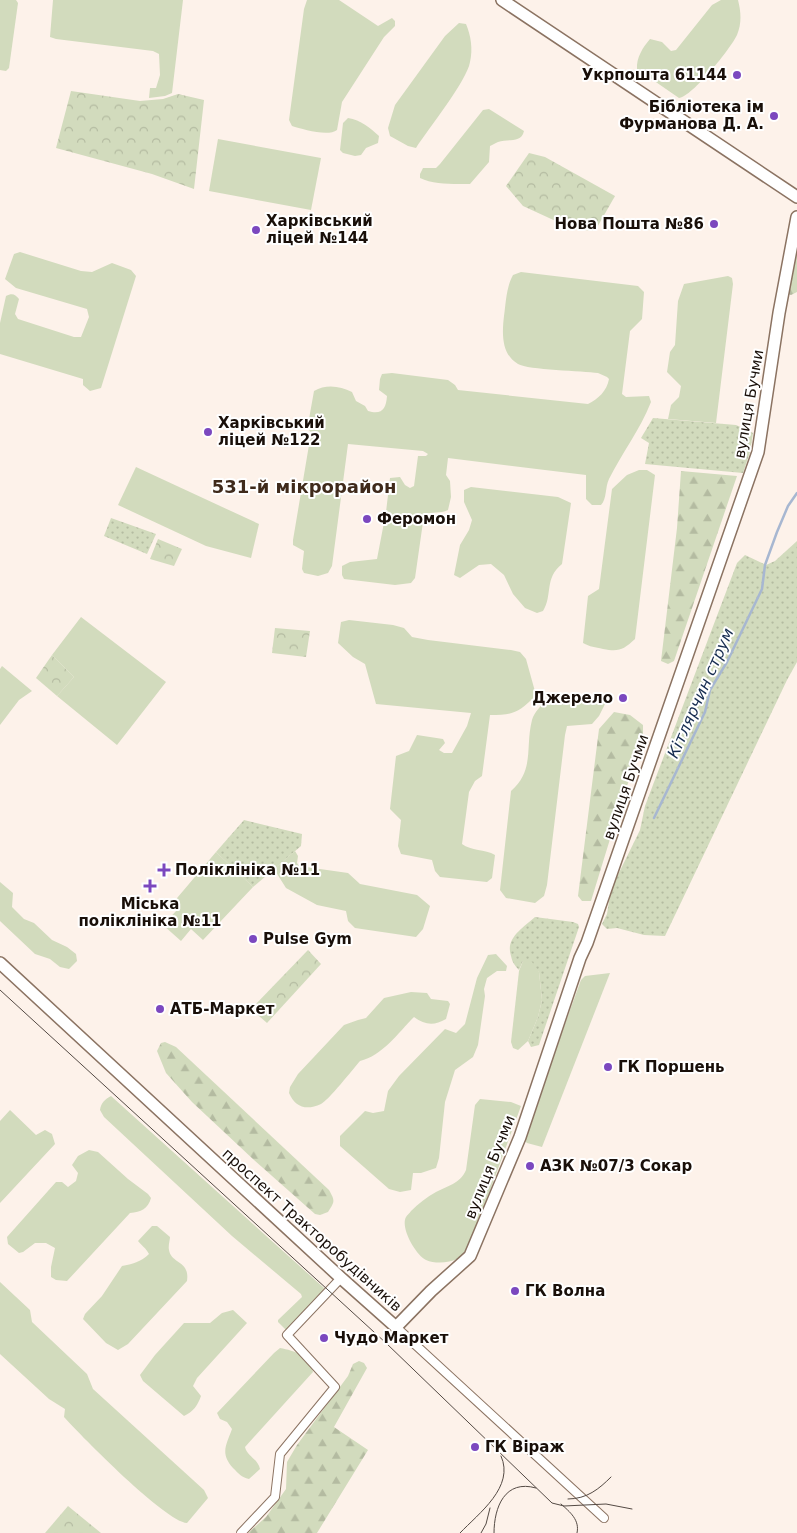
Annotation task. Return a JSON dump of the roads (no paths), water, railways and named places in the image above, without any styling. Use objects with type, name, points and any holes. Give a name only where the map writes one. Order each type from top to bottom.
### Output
[{"type":"street","points":[[502,0],[797,197]]},
{"type":"street","name":"вулиця Бучми","points":[[396,1327],[470,1256],[520,1137],[580,958],[714,582],[758,452],[779,313],[797,217]]},
{"type":"street","name":"проспект Тракторобудівників","points":[[0,963],[604,1518]]},
{"type":"street","points":[[241,1533],[275,1497],[280,1454],[335,1387],[287,1335],[341,1278]]},
{"type":"waterway","name":"Кітлярчин струм","points":[[654,818],[705,712],[710,690],[727,662],[762,589],[765,565],[777,532],[788,506],[797,493]]},
{"type":"tram line","points":[[0,990],[386,1343],[552,1503],[564,1506],[606,1504],[632,1509]]},
{"type":"tram line","points":[[460,1533],[493,1499],[499,1489],[504,1467],[501,1456]]},
{"type":"tram line","points":[[568,1499],[575,1499],[592,1493],[611,1477]]},
{"type":"tram line","points":[[494,1533],[496,1514],[503,1497],[509,1491],[516,1488],[525,1486],[536,1488]]},
{"type":"tram line","points":[[561,1504],[576,1520],[577,1533]]},
{"type":"tram line","points":[[481,1533],[486,1524],[490,1508]]},
{"type":"place","name":"Укрпошта 61144","points":[[737,75]]},
{"type":"place","name":"Бібліотека iм Фурманова Д. А.","points":[[774,116]]},
{"type":"place","name":"Нова Пошта №86","points":[[714,224]]},
{"type":"place","name":"Харківський ліцей №144","points":[[256,230]]},
{"type":"place","name":"Харківський ліцей №122","points":[[208,432]]},
{"type":"place","name":"Феромон","points":[[367,519]]},
{"type":"place","name":"Джерело","points":[[623,698]]},
{"type":"place","name":"Поліклініка №11","points":[[164,870]]},
{"type":"place","name":"Міська поліклініка №11","points":[[150,886]]},
{"type":"place","name":"Pulse Gym","points":[[253,939]]},
{"type":"place","name":"АТБ-Маркет","points":[[160,1009]]},
{"type":"place","name":"ГК Поршень","points":[[608,1067]]},
{"type":"place","name":"АЗК №07/3 Сокар","points":[[530,1166]]},
{"type":"place","name":"ГК Волна","points":[[515,1291]]},
{"type":"place","name":"Чудо Маркет","points":[[324,1338]]},
{"type":"place","name":"ГК Віраж","points":[[475,1447]]},
{"type":"district","name":"531-й мікрорайон","points":[[304,487]]}]
